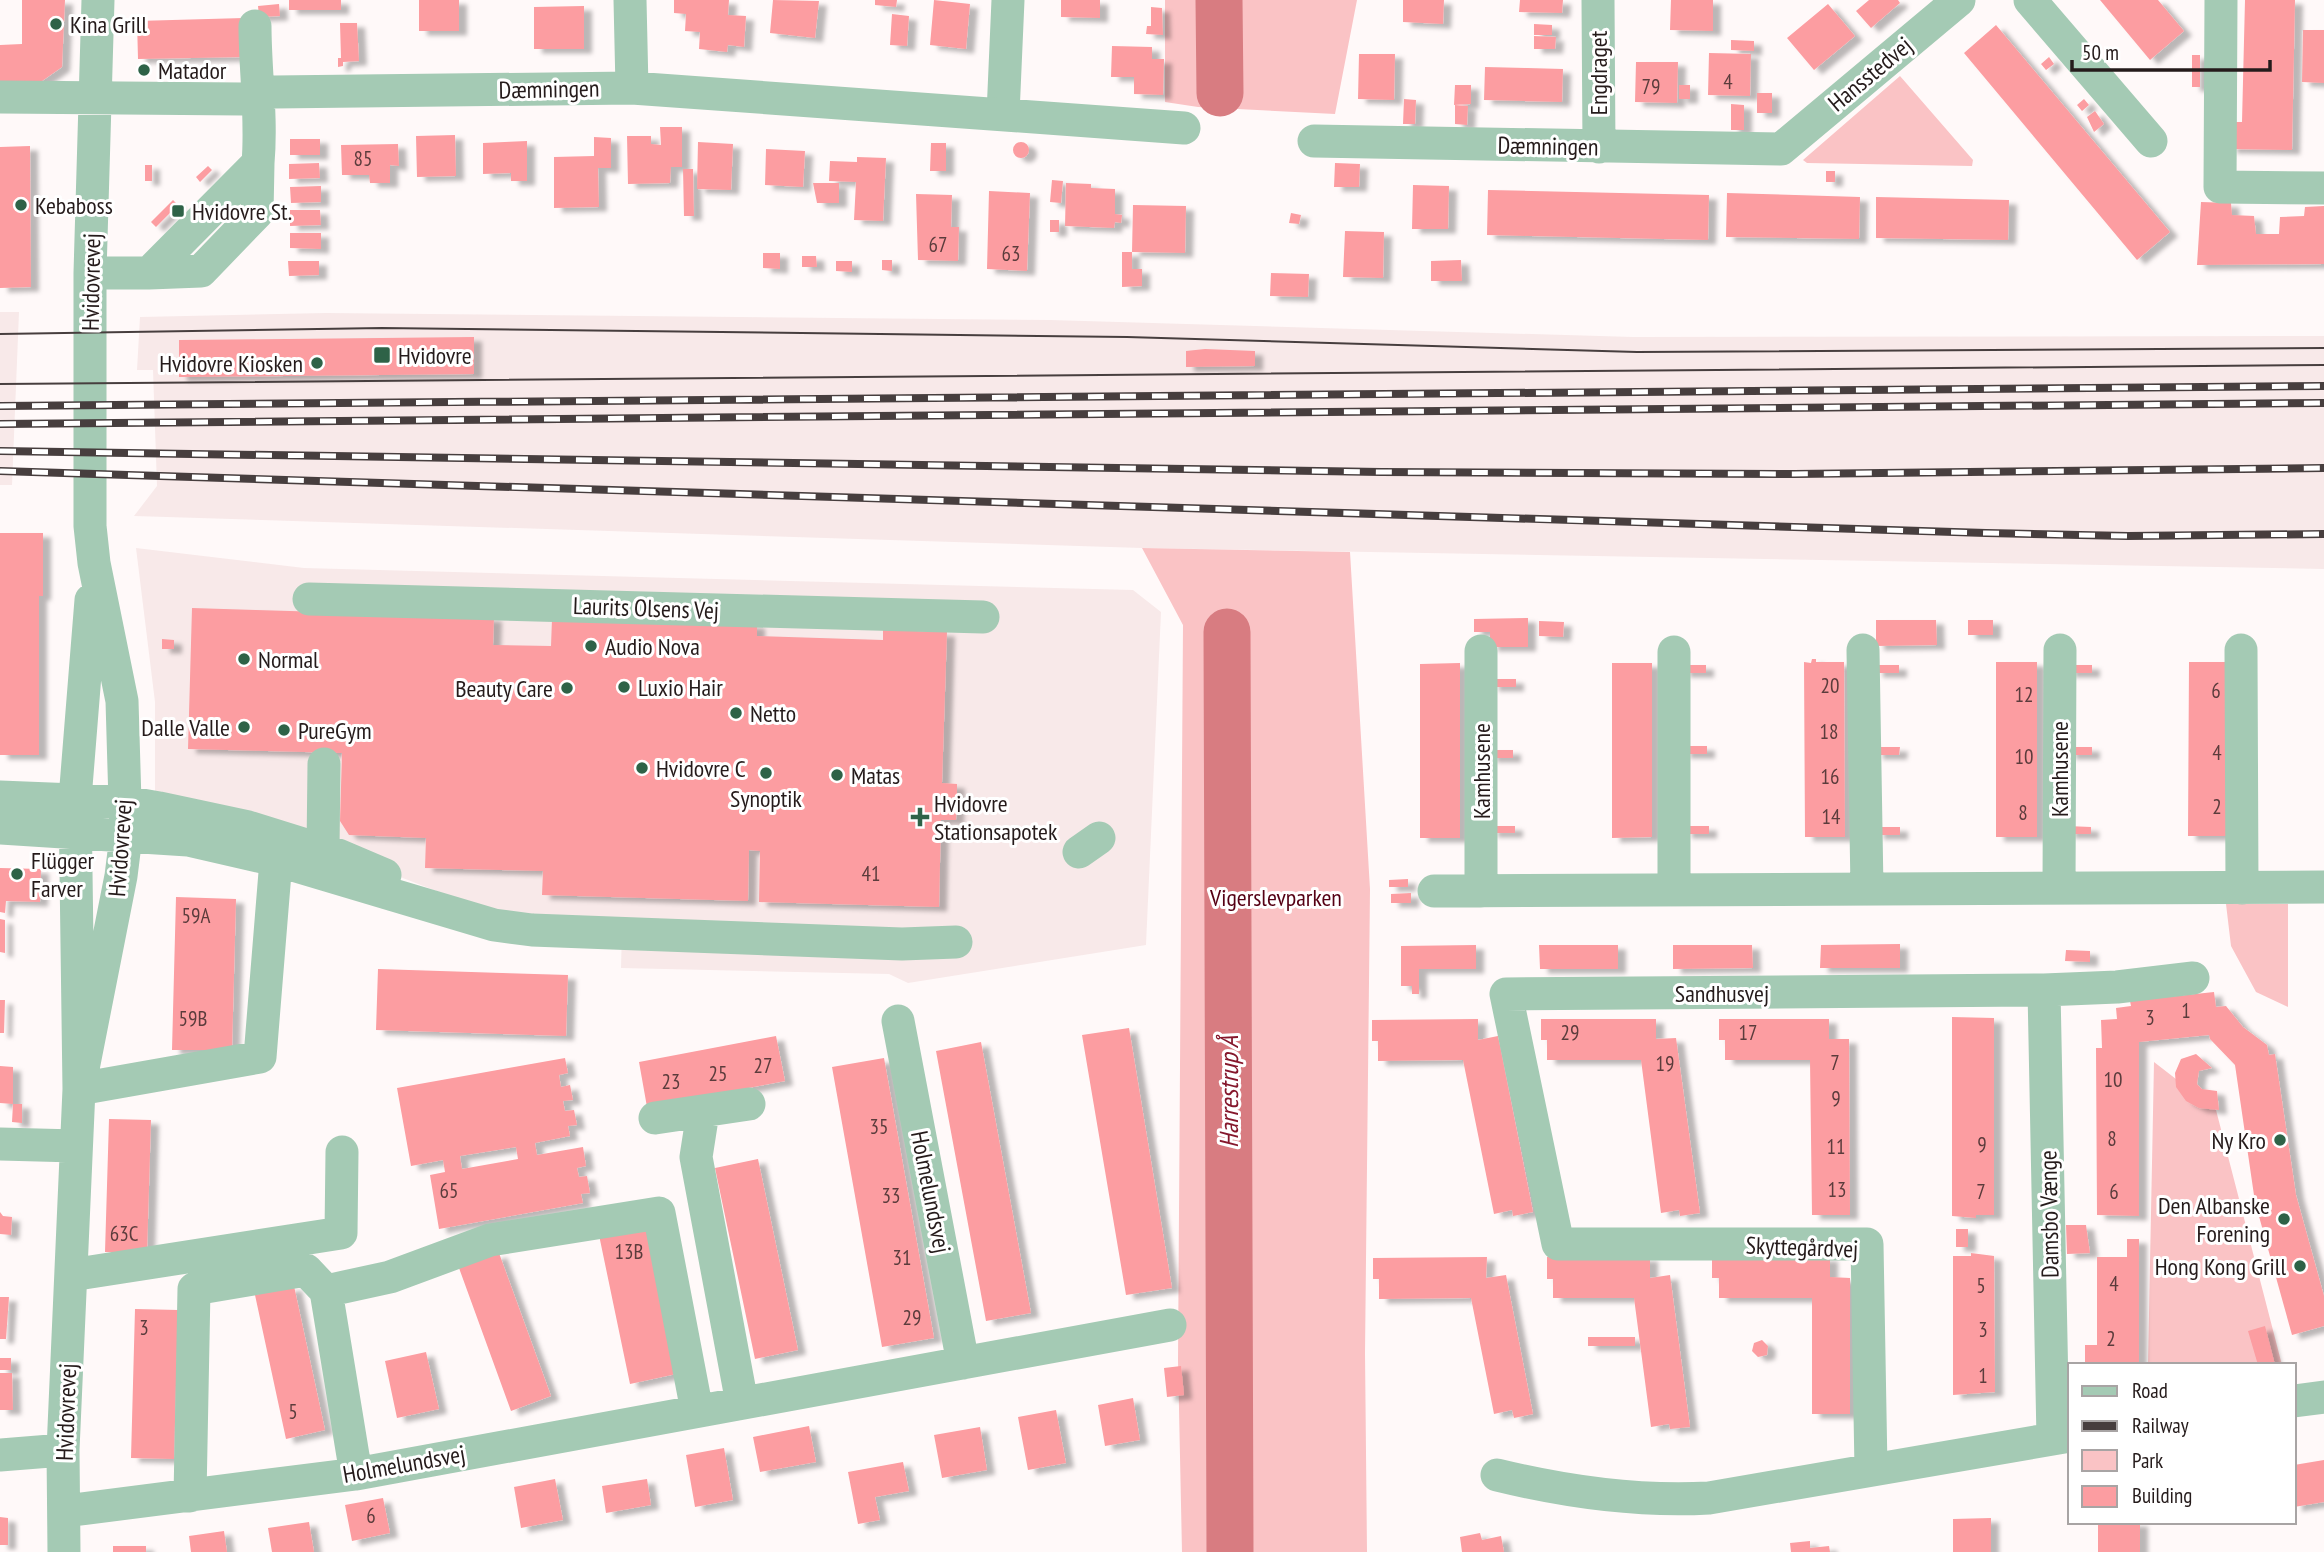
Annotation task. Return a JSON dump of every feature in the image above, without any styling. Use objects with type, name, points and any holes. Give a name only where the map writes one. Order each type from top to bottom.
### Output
[{"type":"street","name":"Hvidovrevej","points":[[79,1089],[121,876],[125,836],[122,701],[94,564],[89,487],[90,273],[97,0]]},
{"type":"street","points":[[630,0],[632,88]]},
{"type":"street","points":[[1003,114],[1008,0]]},
{"type":"street","name":"Engdraget","points":[[1598,0],[1599,146]]},
{"type":"street","name":"Hansstedvej","points":[[1781,149],[1959,0]]},
{"type":"street","points":[[2030,0],[2151,141]]},
{"type":"street","points":[[2221,0],[2220,187],[2324,188]]},
{"type":"street","points":[[90,273],[149,273],[258,163],[255,26]]},
{"type":"street","name":"Dæmningen","points":[[0,97],[243,99],[274,92],[632,88],[1184,128]]},
{"type":"street","name":"Dæmningen","points":[[1314,141],[1781,149]]},
{"type":"street","name":"Hvidovrevej","points":[[64,1552],[64,1450],[79,1089],[75,799],[94,564]]},
{"type":"street","name":"Laurits Olsens Vej","points":[[309,600],[983,617]]},
{"type":"street","points":[[1863,650],[1867,889]]},
{"type":"street","name":"Kamhusene","points":[[2059,888],[2060,650]]},
{"type":"street","points":[[2241,650],[2242,888]]},
{"type":"street","name":"Kamhusene","points":[[1481,651],[1481,891]]},
{"type":"street","points":[[1674,652],[1674,890]]},
{"type":"street","points":[[323,850],[324,764]]},
{"type":"street","points":[[0,797],[125,802],[248,827],[323,850],[419,890],[456,913]]},
{"type":"street","points":[[0,828],[188,840],[276,860],[494,925],[532,930],[902,944],[956,942]]},
{"type":"street","points":[[79,1089],[260,1057],[276,860]]},
{"type":"street","points":[[1434,891],[2324,887]]},
{"type":"street","name":"Sandhusvej","points":[[1558,1244],[1506,994],[2045,990],[2118,987],[2193,978]]},
{"type":"street","name":"Damsbo Vænge","points":[[2045,990],[2062,1437]]},
{"type":"street","name":"Holmelundsvej","points":[[898,1021],[963,1363]]},
{"type":"street","points":[[655,1118],[749,1104]]},
{"type":"street","points":[[703,1112],[696,1157],[742,1403]]},
{"type":"street","points":[[0,1144],[76,1146]]},
{"type":"street","points":[[71,1275],[341,1233],[342,1152]]},
{"type":"street","points":[[326,1291],[390,1277],[490,1240],[659,1213],[698,1411]]},
{"type":"street","name":"Skyttegårdvej","points":[[1558,1244],[1867,1244],[1871,1469]]},
{"type":"street","points":[[190,1496],[194,1289],[306,1270],[326,1291],[356,1474]]},
{"type":"street","name":"Holmelundsvej","points":[[65,1511],[356,1474],[1170,1325]]},
{"type":"street","points":[[2296,1401],[2324,1397]]},
{"type":"street","points":[[1497,1475],[1559,1490],[1679,1500],[1709,1498],[2062,1437]]},
{"type":"street","points":[[0,1455],[64,1450]]},
{"type":"shaded area","points":[[0,312],[19,312],[12,485],[0,485]]},
{"type":"shaded area","points":[[326,313],[1050,320],[1633,337],[2324,336],[2324,569],[1142,548],[134,516],[157,486],[153,370],[137,370],[140,317]]},
{"type":"shaded area","points":[[136,548],[304,568],[1133,590],[1161,612],[1146,945],[908,983],[889,974],[621,968],[622,929],[521,924],[390,873],[155,796],[155,702]]},
{"type":"green space","points":[[1165,0],[1357,0],[1335,114],[1198,107],[1165,102]]},
{"type":"green space","points":[[1900,76],[1973,160],[1972,166],[1807,163],[1803,160]]},
{"type":"green space","name":"Vigerslevparken","points":[[1142,548],[1350,552],[1370,889],[1365,1353],[1367,1552],[1182,1552],[1178,1361],[1183,625]]},
{"type":"green space","points":[[2226,904],[2288,904],[2288,1007],[2256,992],[2231,946]]},
{"type":"green space","points":[[2154,1062],[2216,1110],[2281,1363],[2148,1363]]},
{"type":"building","points":[[22,0],[65,0],[62,67],[42,81],[0,82],[0,45],[22,44]]},
{"type":"building","points":[[289,0],[341,0],[341,10],[289,10]]},
{"type":"building","points":[[419,0],[459,0],[459,31],[419,31]]},
{"type":"building","points":[[674,0],[729,0],[728,15],[746,16],[744,47],[728,45],[727,52],[699,49],[700,32],[685,31],[686,14],[674,13]]},
{"type":"building","points":[[773,0],[819,1],[815,38],[770,33]]},
{"type":"building","points":[[875,0],[897,0],[896,7],[875,5]]},
{"type":"building","points":[[934,0],[970,4],[966,49],[930,45]]},
{"type":"building","points":[[1061,0],[1100,0],[1100,18],[1061,17]]},
{"type":"building","points":[[1403,0],[1444,0],[1443,24],[1403,22]]},
{"type":"building","points":[[1520,0],[1563,0],[1562,13],[1519,12]]},
{"type":"building","points":[[1671,0],[1713,0],[1713,31],[1670,30]]},
{"type":"building","points":[[1869,0],[1898,0],[1900,3],[1871,28],[1856,11]]},
{"type":"building","points":[[2100,0],[2158,0],[2184,31],[2150,60]]},
{"type":"building","points":[[2245,0],[2295,0],[2292,150],[2229,149],[2229,122],[2242,122]]},
{"type":"building","points":[[279,4],[280,16],[259,17],[258,6]]},
{"type":"building","points":[[1828,4],[1855,36],[1814,70],[1787,38]]},
{"type":"building","points":[[584,6],[584,49],[534,49],[534,7]]},
{"type":"building","points":[[1151,7],[1162,8],[1163,35],[1146,34],[1147,26],[1151,26]]},
{"type":"building","points":[[892,14],[909,16],[907,46],[890,45]]},
{"type":"building","points":[[244,18],[245,57],[138,59],[137,21]]},
{"type":"building","points":[[340,23],[357,23],[359,61],[343,62],[343,66],[338,67],[338,58],[341,58]]},
{"type":"building","points":[[1534,24],[1552,25],[1552,35],[1534,35]]},
{"type":"building","points":[[1996,25],[2170,232],[2137,260],[1964,53]]},
{"type":"building","points":[[2303,30],[2324,30],[2324,83],[2302,82]]},
{"type":"building","points":[[1534,36],[1556,37],[1555,49],[1534,49]]},
{"type":"building","points":[[1731,40],[1754,41],[1754,51],[1731,50]]},
{"type":"building","points":[[1112,46],[1152,47],[1152,59],[1164,59],[1163,95],[1134,94],[1134,77],[1111,77]]},
{"type":"building","points":[[1709,53],[1751,54],[1750,96],[1708,95]]},
{"type":"building","points":[[1359,54],[1395,54],[1394,100],[1358,99]]},
{"type":"building","points":[[2192,55],[2200,55],[2200,87],[2192,87]]},
{"type":"building","points":[[2049,57],[2054,64],[2046,70],[2041,64]]},
{"type":"building","points":[[1636,62],[1678,62],[1677,103],[1635,102]]},
{"type":"building","points":[[1485,67],[1563,69],[1562,102],[1484,100]]},
{"type":"building","points":[[1455,85],[1471,85],[1471,104],[1454,105]]},
{"type":"building","points":[[1679,85],[1690,85],[1690,99],[1679,99]]},
{"type":"building","points":[[1757,93],[1772,93],[1772,113],[1757,113]]},
{"type":"building","points":[[1404,99],[1416,100],[1415,124],[1403,124]]},
{"type":"building","points":[[2084,99],[2089,105],[2082,111],[2077,105]]},
{"type":"building","points":[[1731,104],[1744,105],[1744,130],[1731,130]]},
{"type":"building","points":[[1455,105],[1468,106],[1467,125],[1455,124]]},
{"type":"building","points":[[2095,111],[2104,124],[2094,132],[2087,117]]},
{"type":"building","points":[[660,127],[682,127],[682,167],[671,167],[670,183],[628,184],[627,136],[651,136],[651,144],[661,145]]},
{"type":"building","points":[[455,135],[456,176],[417,177],[416,136]]},
{"type":"building","points":[[594,137],[611,138],[611,168],[598,168],[599,207],[554,208],[554,157],[594,156]]},
{"type":"building","points":[[290,139],[320,139],[320,155],[290,155]]},
{"type":"building","points":[[527,141],[527,181],[511,181],[511,173],[483,174],[483,143]]},
{"type":"building","points":[[698,142],[733,144],[731,190],[697,189]]},
{"type":"building","points":[[1021,142],[1027,144],[1027,156],[1021,158],[1015,156],[1013,150],[1015,144]]},
{"type":"building","points":[[931,143],[946,143],[946,171],[930,171]]},
{"type":"building","points":[[398,144],[399,166],[390,165],[390,183],[370,183],[369,175],[342,175],[341,145]]},
{"type":"building","points":[[30,146],[31,287],[0,288],[0,147]]},
{"type":"building","points":[[766,149],[805,151],[803,187],[765,185]]},
{"type":"building","points":[[857,157],[886,158],[883,221],[854,220],[856,182],[829,181],[830,161],[857,162]]},
{"type":"building","points":[[319,163],[320,178],[289,179],[289,164]]},
{"type":"building","points":[[1335,163],[1360,164],[1359,187],[1334,187]]},
{"type":"building","points":[[145,165],[152,165],[152,181],[145,181]]},
{"type":"building","points":[[208,166],[212,170],[200,182],[196,177]]},
{"type":"building","points":[[683,169],[693,169],[694,216],[684,216]]},
{"type":"building","points":[[1826,171],[1835,171],[1835,182],[1826,182]]},
{"type":"building","points":[[1052,180],[1063,181],[1061,203],[1050,202]]},
{"type":"building","points":[[813,183],[839,183],[839,203],[817,203]]},
{"type":"building","points":[[1066,183],[1115,189],[1115,214],[1122,215],[1121,223],[1115,222],[1114,228],[1065,226]]},
{"type":"building","points":[[1413,185],[1449,186],[1448,229],[1412,229]]},
{"type":"building","points":[[321,186],[321,202],[291,203],[290,187]]},
{"type":"building","points":[[1488,190],[1709,195],[1708,240],[1487,235]]},
{"type":"building","points":[[989,191],[1030,193],[1027,271],[987,269]]},
{"type":"building","points":[[1727,193],[1860,197],[1859,239],[1726,237]]},
{"type":"building","points":[[916,194],[952,195],[951,227],[959,227],[958,261],[918,260]]},
{"type":"building","points":[[1876,197],[2009,200],[2008,240],[1876,238]]},
{"type":"building","points":[[173,200],[178,205],[156,227],[151,222]]},
{"type":"building","points":[[2201,202],[2231,203],[2232,215],[2254,216],[2256,234],[2279,234],[2280,217],[2304,216],[2305,207],[2324,206],[2324,264],[2197,265]]},
{"type":"building","points":[[1133,205],[1186,206],[1185,253],[1132,252]]},
{"type":"building","points":[[290,210],[320,210],[321,225],[290,226]]},
{"type":"building","points":[[1291,213],[1301,215],[1299,224],[1289,223]]},
{"type":"building","points":[[1050,220],[1059,220],[1059,232],[1050,232]]},
{"type":"building","points":[[1345,231],[1384,232],[1383,278],[1343,277]]},
{"type":"building","points":[[290,233],[321,233],[321,249],[290,248]]},
{"type":"building","points":[[1122,252],[1132,252],[1132,269],[1142,269],[1142,286],[1122,287]]},
{"type":"building","points":[[763,253],[780,253],[780,269],[763,268]]},
{"type":"building","points":[[802,256],[816,256],[817,267],[802,267]]},
{"type":"building","points":[[882,260],[892,260],[892,271],[882,270]]},
{"type":"building","points":[[1461,260],[1462,281],[1431,281],[1431,261]]},
{"type":"building","points":[[288,261],[319,261],[319,275],[289,276]]},
{"type":"building","points":[[836,261],[852,261],[852,272],[836,271]]},
{"type":"building","points":[[1271,273],[1309,274],[1308,297],[1270,296]]},
{"type":"building","points":[[474,337],[474,374],[179,377],[179,340]]},
{"type":"building","points":[[1186,351],[1255,351],[1255,366],[1186,367]]},
{"type":"building","points":[[0,533],[43,533],[43,596],[39,596],[39,755],[0,755]]},
{"type":"building","name":"Hvidovre C","points":[[192,608],[494,617],[493,645],[551,646],[552,619],[757,624],[757,636],[883,640],[883,630],[947,632],[942,783],[957,784],[957,798],[956,820],[941,820],[939,907],[759,902],[760,851],[749,850],[748,901],[542,895],[543,871],[425,868],[426,838],[349,835],[340,821],[342,753],[188,749]]},
{"type":"building","points":[[1528,618],[1528,647],[1490,647],[1490,632],[1474,632],[1474,619]]},
{"type":"building","points":[[1876,620],[1936,620],[1937,645],[1876,646]]},
{"type":"building","points":[[1968,620],[1993,620],[1993,635],[1968,635]]},
{"type":"building","points":[[1539,621],[1564,622],[1563,637],[1539,636]]},
{"type":"building","points":[[162,639],[174,640],[174,649],[162,649]]},
{"type":"building","points":[[1812,659],[1816,659],[1816,662],[1844,662],[1845,837],[1805,837],[1804,662],[1811,663]]},
{"type":"building","points":[[1996,662],[2037,662],[2037,837],[1996,837]]},
{"type":"building","points":[[2189,662],[2229,662],[2229,836],[2188,836]]},
{"type":"building","points":[[1460,663],[1460,838],[1420,838],[1420,664]]},
{"type":"building","points":[[1612,663],[1652,663],[1652,837],[1612,838]]},
{"type":"building","points":[[1682,665],[1706,665],[1706,673],[1682,673]]},
{"type":"building","points":[[1875,665],[1899,665],[1899,673],[1875,673]]},
{"type":"building","points":[[2067,665],[2092,665],[2092,673],[2067,673]]},
{"type":"building","points":[[1491,679],[1516,679],[1516,687],[1491,687]]},
{"type":"building","points":[[1683,746],[1707,746],[1707,754],[1682,754]]},
{"type":"building","points":[[1875,747],[1900,747],[1899,755],[1875,755]]},
{"type":"building","points":[[2068,747],[2092,747],[2092,755],[2068,755]]},
{"type":"building","points":[[1489,750],[1513,750],[1513,758],[1489,758]]},
{"type":"building","points":[[1490,826],[1515,826],[1515,833],[1490,833]]},
{"type":"building","points":[[1684,826],[1709,826],[1709,834],[1684,834]]},
{"type":"building","points":[[2067,826],[2091,827],[2091,834],[2067,834]]},
{"type":"building","points":[[1876,827],[1900,827],[1900,835],[1876,835]]},
{"type":"building","points":[[0,868],[41,869],[40,902],[6,901],[5,913],[0,912]]},
{"type":"building","points":[[1408,879],[1408,887],[1389,887],[1389,880]]},
{"type":"building","points":[[1411,893],[1411,903],[1391,903],[1391,894]]},
{"type":"building","points":[[176,897],[236,899],[232,1050],[172,1050]]},
{"type":"building","points":[[0,919],[5,920],[5,953],[0,952]]},
{"type":"building","points":[[1900,944],[1900,968],[1820,968],[1821,945]]},
{"type":"building","points":[[1476,945],[1476,969],[1419,969],[1419,994],[1412,994],[1412,986],[1401,986],[1401,946]]},
{"type":"building","points":[[1539,945],[1618,945],[1618,969],[1540,969]]},
{"type":"building","points":[[1673,945],[1752,945],[1753,968],[1673,969]]},
{"type":"building","points":[[2066,950],[2090,951],[2090,962],[2065,961]]},
{"type":"building","points":[[378,969],[568,975],[566,1036],[376,1030]]},
{"type":"building","points":[[2214,992],[2216,1007],[2226,1006],[2243,1027],[2267,1045],[2269,1055],[2275,1054],[2296,1195],[2324,1296],[2324,1326],[2292,1335],[2255,1202],[2235,1065],[2209,1035],[2139,1042],[2139,1216],[2097,1215],[2096,1048],[2102,1048],[2101,1020],[2117,1019],[2116,1008],[2131,1006],[2130,1001]]},
{"type":"building","points":[[0,1000],[5,1000],[4,1033],[0,1033]]},
{"type":"building","points":[[1952,1017],[1994,1018],[1994,1215],[1976,1215],[1976,1218],[1952,1216]]},
{"type":"building","points":[[1478,1019],[1478,1040],[1498,1036],[1533,1212],[1513,1216],[1512,1210],[1494,1214],[1463,1060],[1378,1061],[1378,1041],[1372,1041],[1372,1020]]},
{"type":"building","points":[[1541,1019],[1656,1019],[1656,1039],[1676,1038],[1700,1213],[1680,1216],[1679,1210],[1661,1213],[1641,1060],[1547,1060],[1547,1040],[1541,1040]]},
{"type":"building","points":[[1719,1019],[1829,1019],[1829,1039],[1849,1039],[1850,1215],[1812,1215],[1810,1060],[1725,1060],[1725,1040],[1719,1040]]},
{"type":"building","points":[[1129,1028],[1172,1288],[1126,1295],[1082,1035]]},
{"type":"building","points":[[776,1036],[785,1081],[647,1107],[639,1062]]},
{"type":"building","points":[[981,1042],[1031,1313],[986,1321],[936,1051]]},
{"type":"building","points":[[2196,1054],[2212,1068],[2199,1071],[2197,1084],[2202,1089],[2217,1091],[2219,1110],[2199,1108],[2186,1101],[2176,1087],[2175,1073],[2181,1059]]},
{"type":"building","points":[[565,1058],[568,1073],[559,1075],[561,1087],[570,1085],[573,1100],[563,1101],[565,1111],[574,1110],[577,1125],[568,1126],[570,1136],[535,1143],[537,1155],[583,1147],[586,1166],[577,1168],[579,1177],[587,1176],[590,1193],[581,1194],[583,1203],[439,1229],[430,1175],[445,1172],[443,1160],[411,1166],[397,1088]],"holes":[[[516,1147],[518,1159],[462,1169],[460,1156]]]},
{"type":"building","points":[[884,1058],[934,1338],[882,1347],[832,1067]]},
{"type":"building","points":[[0,1066],[13,1067],[13,1104],[0,1103]]},
{"type":"building","points":[[13,1104],[22,1104],[22,1123],[12,1122]]},
{"type":"building","points":[[109,1119],[151,1120],[147,1253],[105,1252]]},
{"type":"building","points":[[758,1159],[798,1350],[755,1359],[715,1168]]},
{"type":"building","points":[[0,1212],[3,1216],[12,1217],[11,1235],[0,1234]]},
{"type":"building","points":[[2066,1225],[2086,1225],[2090,1253],[2067,1254]]},
{"type":"building","points":[[646,1226],[676,1374],[630,1384],[599,1235]]},
{"type":"building","points":[[1956,1229],[1968,1229],[1968,1247],[1956,1247]]},
{"type":"building","points":[[2127,1239],[2139,1239],[2139,1363],[2085,1363],[2085,1345],[2097,1345],[2097,1257],[2127,1257]]},
{"type":"building","points":[[499,1253],[551,1396],[511,1411],[459,1268]]},
{"type":"building","points":[[1971,1253],[1994,1256],[1995,1392],[1953,1395],[1953,1256],[1971,1256]]},
{"type":"building","points":[[1487,1257],[1486,1278],[1506,1275],[1533,1414],[1514,1418],[1512,1410],[1494,1414],[1471,1298],[1379,1299],[1379,1279],[1373,1279],[1373,1258]]},
{"type":"building","points":[[1547,1257],[1650,1257],[1650,1278],[1670,1275],[1690,1427],[1670,1429],[1669,1424],[1651,1427],[1634,1298],[1553,1298],[1553,1279],[1547,1279]]},
{"type":"building","points":[[1712,1257],[1830,1257],[1830,1277],[1850,1278],[1850,1414],[1812,1414],[1812,1298],[1719,1298],[1719,1278],[1712,1278]]},
{"type":"building","points":[[294,1286],[325,1430],[286,1439],[255,1295]]},
{"type":"building","points":[[0,1297],[9,1297],[6,1339],[0,1339]]},
{"type":"building","points":[[135,1309],[178,1310],[174,1459],[131,1458]]},
{"type":"building","points":[[2265,1326],[2274,1363],[2257,1363],[2248,1331]]},
{"type":"building","points":[[1588,1337],[1635,1337],[1635,1346],[1588,1346]]},
{"type":"building","points":[[1762,1340],[1768,1346],[1767,1355],[1758,1357],[1752,1351],[1754,1343]]},
{"type":"building","points":[[426,1352],[439,1409],[397,1418],[385,1361]]},
{"type":"building","points":[[0,1358],[11,1358],[11,1370],[0,1370]]},
{"type":"building","points":[[1181,1366],[1184,1395],[1167,1397],[1164,1368]]},
{"type":"building","points":[[0,1373],[12,1373],[13,1410],[0,1410]]},
{"type":"building","points":[[1133,1398],[1140,1440],[1105,1446],[1098,1405]]},
{"type":"building","points":[[1056,1410],[1066,1463],[1028,1470],[1018,1417]]},
{"type":"building","points":[[809,1426],[816,1462],[760,1472],[753,1437]]},
{"type":"building","points":[[980,1427],[987,1470],[942,1478],[934,1435]]},
{"type":"building","points":[[724,1448],[733,1500],[695,1507],[686,1455]]},
{"type":"building","points":[[2324,1460],[2324,1502],[2296,1507],[2296,1465]]},
{"type":"building","points":[[903,1462],[909,1491],[875,1497],[880,1520],[858,1524],[848,1472]]},
{"type":"building","points":[[555,1479],[563,1520],[521,1528],[514,1487]]},
{"type":"building","points":[[647,1479],[651,1505],[606,1513],[602,1486]]},
{"type":"building","points":[[383,1498],[390,1533],[352,1541],[345,1505]]},
{"type":"building","points":[[0,1517],[8,1518],[8,1545],[0,1545]]},
{"type":"building","points":[[1991,1518],[1991,1552],[1953,1552],[1953,1519]]},
{"type":"building","points":[[309,1522],[314,1552],[272,1552],[268,1528]]},
{"type":"building","points":[[2098,1524],[2140,1524],[2140,1552],[2098,1552]]},
{"type":"building","points":[[224,1531],[227,1552],[191,1552],[189,1536]]},
{"type":"building","points":[[1480,1533],[1482,1540],[1501,1536],[1504,1552],[1462,1552],[1460,1537]]},
{"type":"building","points":[[1810,1541],[1810,1548],[1829,1546],[1830,1552],[1791,1552],[1790,1543]]},
{"type":"building","points":[[113,1546],[146,1546],[146,1552],[113,1552]]},
{"type":"waterway","name":"Harrestrup Å","points":[[1219,0],[1220,93]]},
{"type":"waterway","name":"Harrestrup Å","points":[[1227,632],[1230,1552]]},
{"type":"tram line","points":[[0,334],[382,328],[1127,337],[1637,352],[2324,348]]},
{"type":"tram line","points":[[0,384],[2324,365]]},
{"type":"railway","points":[[0,406],[2324,386]]},
{"type":"railway","points":[[0,424],[2324,403]]},
{"type":"railway","points":[[0,451],[1381,472],[1794,474],[2324,468]]},
{"type":"railway","points":[[0,471],[1986,533],[2128,536],[2324,534]]},
{"type":"place","name":"Kina Grill","points":[[56,24]]},
{"type":"place","name":"Matador","points":[[144,70]]},
{"type":"place","name":"Kebaboss","points":[[21,205]]},
{"type":"place","name":"Hvidovre St.","points":[[178,211]]},
{"type":"place","name":"Hvidovre","points":[[382,355]]},
{"type":"place","name":"Hvidovre Kiosken","points":[[317,363]]},
{"type":"place","name":"Audio Nova","points":[[591,646]]},
{"type":"place","name":"Normal","points":[[244,659]]},
{"type":"place","name":"Luxio Hair","points":[[624,687]]},
{"type":"place","name":"Beauty Care","points":[[567,688]]},
{"type":"place","name":"Netto","points":[[736,713]]},
{"type":"place","name":"Dalle Valle","points":[[244,727]]},
{"type":"place","name":"PureGym","points":[[284,730]]},
{"type":"place","name":"Hvidovre C","points":[[642,768]]},
{"type":"place","name":"Synoptik","points":[[766,773]]},
{"type":"place","name":"Matas","points":[[837,775]]},
{"type":"place","name":"Hvidovre Stationsapotek","points":[[920,817]]},
{"type":"place","name":"Flügger Farver","points":[[17,874]]},
{"type":"place","name":"Ny Kro","points":[[2280,1140]]},
{"type":"place","name":"Den Albanske Forening","points":[[2284,1219]]},
{"type":"place","name":"Hong Kong Grill","points":[[2300,1266]]}]
